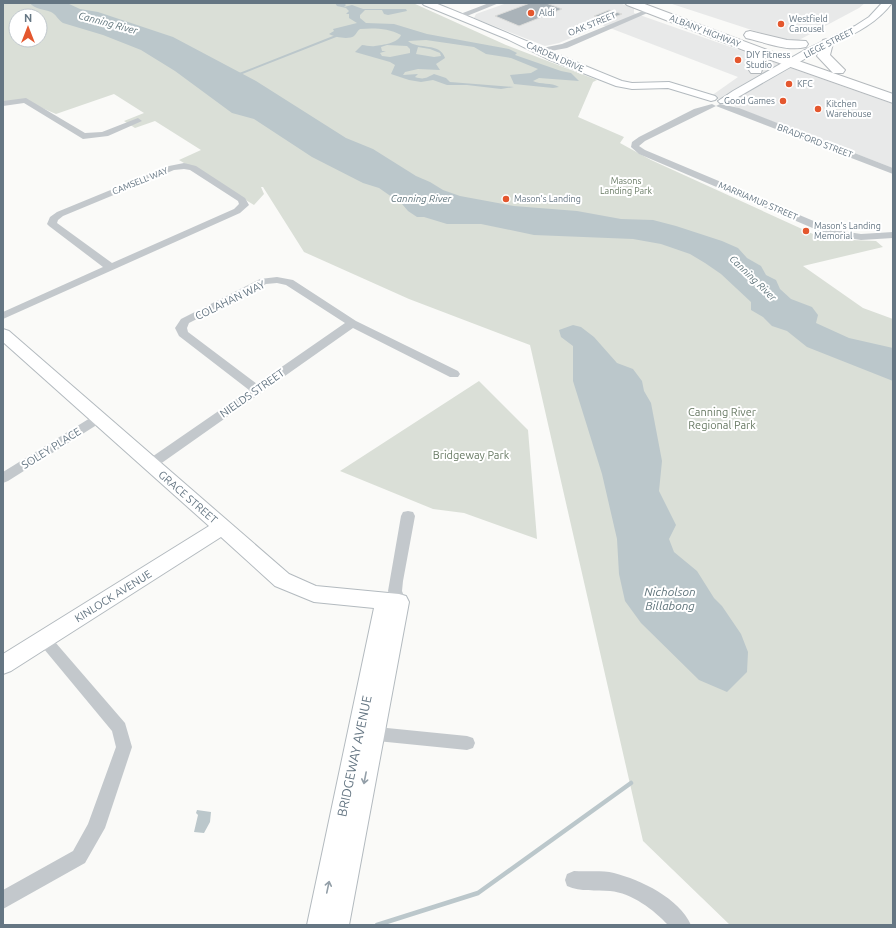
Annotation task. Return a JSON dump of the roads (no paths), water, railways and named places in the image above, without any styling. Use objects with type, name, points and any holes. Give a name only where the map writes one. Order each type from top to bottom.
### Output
[{"type":"highway","name":"ALBANY HIGHWAY","points":[[631,3],[650,7],[723,29],[792,55],[893,99]]},
{"type":"highway","name":"ALBANY HIGHWAY","points":[[650,7],[750,48],[792,55]]},
{"type":"highway","points":[[827,43],[823,56],[835,74]]},
{"type":"highway","points":[[750,48],[759,55],[756,70]]},
{"type":"highway","points":[[776,72],[787,71],[835,74]]},
{"type":"highway","name":"ALBANY HIGHWAY","points":[[835,74],[893,89]]},
{"type":"street","name":"CARDEN DRIVE","points":[[427,3],[511,37],[554,58],[620,84],[632,86],[668,85],[715,102]]},
{"type":"street","points":[[459,16],[496,3]]},
{"type":"street","name":"LIEGE STREET","points":[[715,102],[745,81],[756,70],[792,55],[827,43],[867,22],[887,3]]},
{"type":"street","name":"OAK STREET","points":[[540,51],[564,46],[650,7]]},
{"type":"street","name":"LIEGE STREET","points":[[635,144],[642,139],[715,102],[737,93],[776,72],[792,55],[830,30]]},
{"type":"street","points":[[3,104],[20,100],[31,102],[83,136],[103,135],[138,121]]},
{"type":"street","name":"BRADFORD STREET","points":[[715,102],[893,171]]},
{"type":"street","name":"MARRIAMUP STREET","points":[[635,144],[637,149],[642,152],[833,233],[891,237]]},
{"type":"street","name":"CAMSELL WAY","points":[[3,316],[237,211],[244,205],[242,200],[193,168],[184,166],[172,168],[60,214],[53,219],[52,224],[110,267]]},
{"type":"street","name":"COLAHAN WAY","points":[[257,390],[183,334],[181,328],[185,321],[264,281],[277,280],[289,282],[352,323],[454,374]]},
{"type":"street","name":"NIELDS STREET","points":[[151,464],[352,323]]},
{"type":"street","name":"GRACE STREET","points":[[3,334],[282,580],[303,590],[322,596],[393,598]]},
{"type":"street","name":"SOLEY PLACE","points":[[3,478],[99,418]]},
{"type":"street","name":"BRIDGEWAY AVENUE","points":[[320,925],[366,733],[408,516]]},
{"type":"street","name":"KINLOCK AVENUE","points":[[3,665],[222,527]]},
{"type":"street","points":[[3,900],[79,857],[96,828],[124,746],[119,728],[44,639]]},
{"type":"street","points":[[366,733],[467,743]]},
{"type":"street","name":"BRIDGEWAY AVENUE","points":[[336,925],[366,733]]},
{"type":"street","points":[[574,880],[613,882],[646,894],[668,910],[681,925]]},
{"type":"water","name":"Canning River","points":[[30,3],[67,3],[80,9],[98,12],[173,37],[256,81],[346,138],[373,149],[416,176],[443,190],[460,196],[514,206],[577,211],[621,219],[653,220],[722,241],[738,248],[747,258],[761,266],[766,275],[776,280],[780,289],[791,299],[812,307],[818,315],[816,323],[849,338],[893,348],[893,381],[807,347],[787,331],[772,326],[763,317],[751,310],[751,302],[721,274],[690,254],[661,244],[633,239],[534,235],[481,224],[447,224],[424,217],[417,217],[408,211],[402,204],[379,188],[363,183],[312,157],[254,119],[232,113],[175,71],[141,50],[103,35],[63,23],[53,13],[48,11],[48,8],[37,8]]},
{"type":"water","points":[[335,3],[344,3],[346,5],[344,7],[352,5],[363,9],[406,9],[407,11],[388,15],[384,14],[382,10],[365,10],[360,15],[360,18],[366,23],[394,24],[427,34],[509,49],[517,53],[515,55],[571,73],[579,81],[539,78],[533,81],[559,87],[553,88],[514,84],[510,75],[531,73],[538,69],[511,58],[486,54],[474,47],[426,40],[408,41],[412,44],[439,50],[445,58],[436,64],[440,70],[418,69],[405,72],[403,75],[418,74],[415,77],[423,78],[434,74],[446,78],[450,82],[514,87],[501,89],[467,85],[447,85],[433,80],[421,82],[409,80],[391,74],[395,65],[390,62],[355,52],[362,45],[373,46],[394,42],[401,35],[381,29],[360,29],[354,36],[348,38],[329,34],[334,31],[333,29],[357,23],[349,18],[349,14],[346,14],[349,11],[346,8],[337,6]],"holes":[[[387,45],[407,46],[410,49],[410,53],[390,57],[382,56],[380,53],[386,51],[382,51],[381,47]],[[418,47],[430,49],[440,53],[441,56],[434,57],[416,54]]]},
{"type":"water","name":"Nicholson Billabong","points":[[573,325],[581,327],[594,337],[617,363],[633,369],[642,381],[644,391],[651,403],[662,461],[659,491],[676,525],[669,539],[674,552],[697,571],[714,598],[722,606],[741,634],[748,652],[747,672],[727,692],[699,680],[641,623],[625,601],[619,574],[617,539],[602,474],[573,381],[573,346],[561,337],[559,330]]},
{"type":"water","points":[[197,810],[211,812],[210,822],[204,833],[194,832],[198,815],[196,813]]},
{"type":"waterway","points":[[237,75],[341,34]]},
{"type":"waterway","points":[[377,925],[478,893],[631,783]]},
{"type":"place","name":"Aldi","points":[[531,13]]},
{"type":"place","name":"Westfield Carousel","points":[[781,24]]},
{"type":"place","name":"DIY Fitness Studio","points":[[738,60]]},
{"type":"place","name":"KFC","points":[[789,84]]},
{"type":"place","name":"Good Games","points":[[783,101]]},
{"type":"place","name":"Kitchen Warehouse","points":[[818,109]]},
{"type":"place","name":"Mason's Landing","points":[[506,199]]},
{"type":"place","name":"Mason's Landing Memorial","points":[[806,231]]},
{"type":"park label","name":"Masons Landing Park","points":[[626,186]]},
{"type":"park label","name":"Canning River Regional Park","points":[[722,418]]},
{"type":"park label","name":"Bridgeway Park","points":[[471,455]]}]
